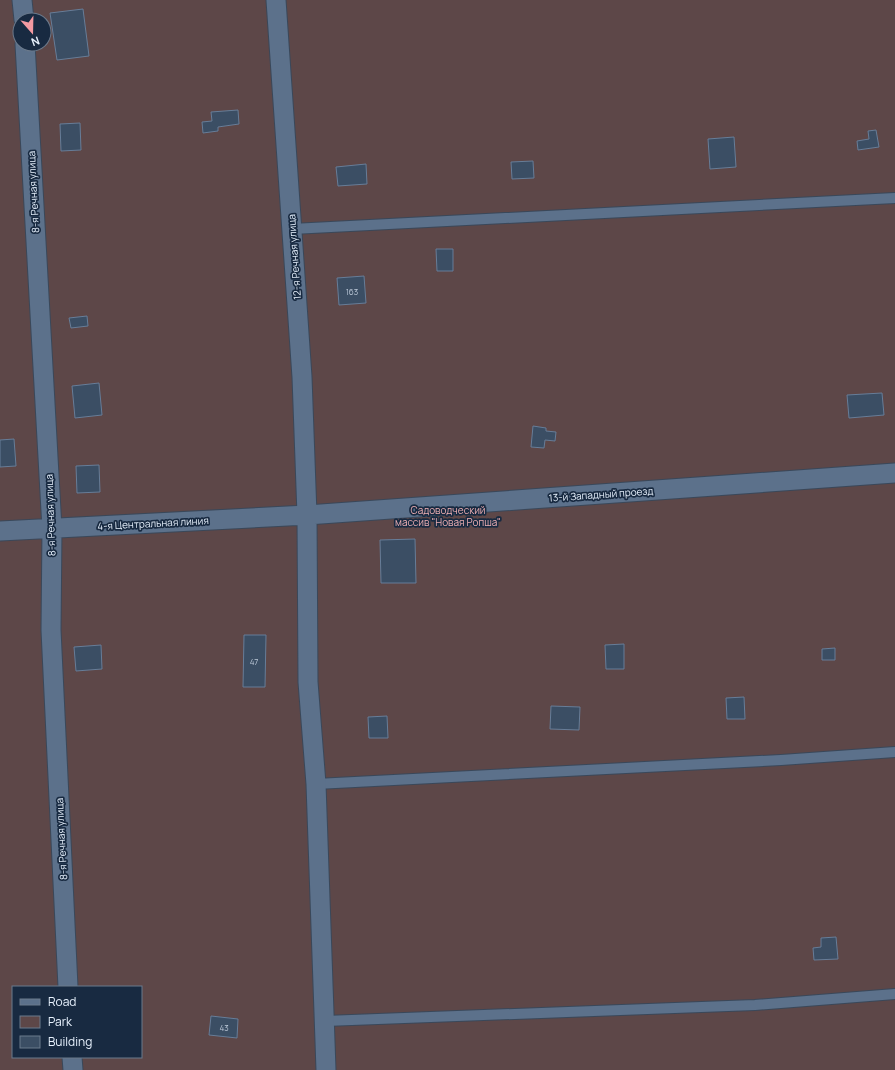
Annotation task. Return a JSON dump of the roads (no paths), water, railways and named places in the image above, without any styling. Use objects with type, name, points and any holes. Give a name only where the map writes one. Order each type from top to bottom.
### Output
[{"type":"street","points":[[22,0],[23,12]]},
{"type":"street","name":"12-я Речная улица","points":[[276,0],[302,377],[307,515],[308,682],[316,784],[326,1070]]},
{"type":"street","name":"8-я Речная улица","points":[[25,52],[52,529],[51,630],[68,986]]},
{"type":"street","name":"13-й Западный проезд","points":[[307,515],[895,473]]},
{"type":"street","name":"4-я Центральная линия","points":[[0,531],[307,515]]},
{"type":"street","points":[[72,1058],[73,1070]]},
{"type":"lane","points":[[292,229],[895,198]]},
{"type":"lane","points":[[316,784],[781,760],[895,752]]},
{"type":"lane","points":[[325,1022],[755,1005],[895,994]]},
{"type":"park label","name":"Садоводческий массив \"Новая Ропша\"","points":[[448,516]]}]
